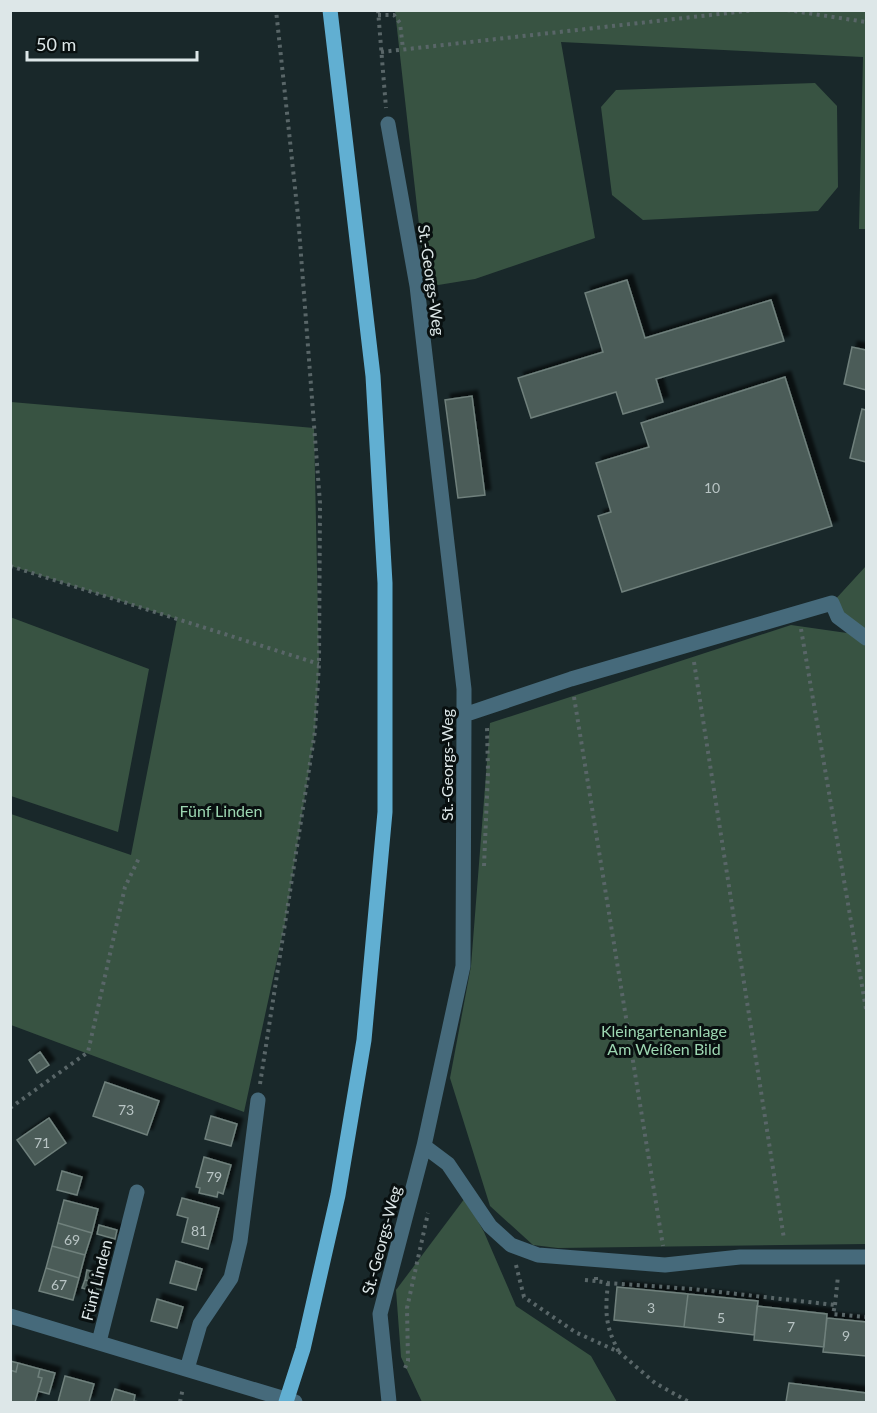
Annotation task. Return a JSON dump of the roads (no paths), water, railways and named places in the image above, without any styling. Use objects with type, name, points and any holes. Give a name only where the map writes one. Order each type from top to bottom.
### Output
[{"type":"main road","points":[[286,1402],[303,1349],[338,1195],[364,1040],[385,812],[385,583],[373,376],[330,10]]},
{"type":"street","name":"St.-Georgs-Weg","points":[[388,124],[417,286],[464,689],[463,966],[424,1146],[380,1314],[389,1402]]},
{"type":"street","points":[[464,715],[571,679],[832,603],[838,616],[867,638]]},
{"type":"street","points":[[187,1369],[200,1324],[231,1278],[240,1240],[258,1100]]},
{"type":"street","points":[[424,1146],[448,1164],[490,1226],[511,1245],[538,1255],[664,1265],[740,1257],[867,1257]]},
{"type":"street","name":"Fünf Linden","points":[[99,1342],[137,1192]]},
{"type":"street","name":"Fünf Linden","points":[[10,1316],[295,1402]]},
{"type":"park label","name":"Kleingartenanlage Am Weißen Bild","points":[[664,1039]]}]
